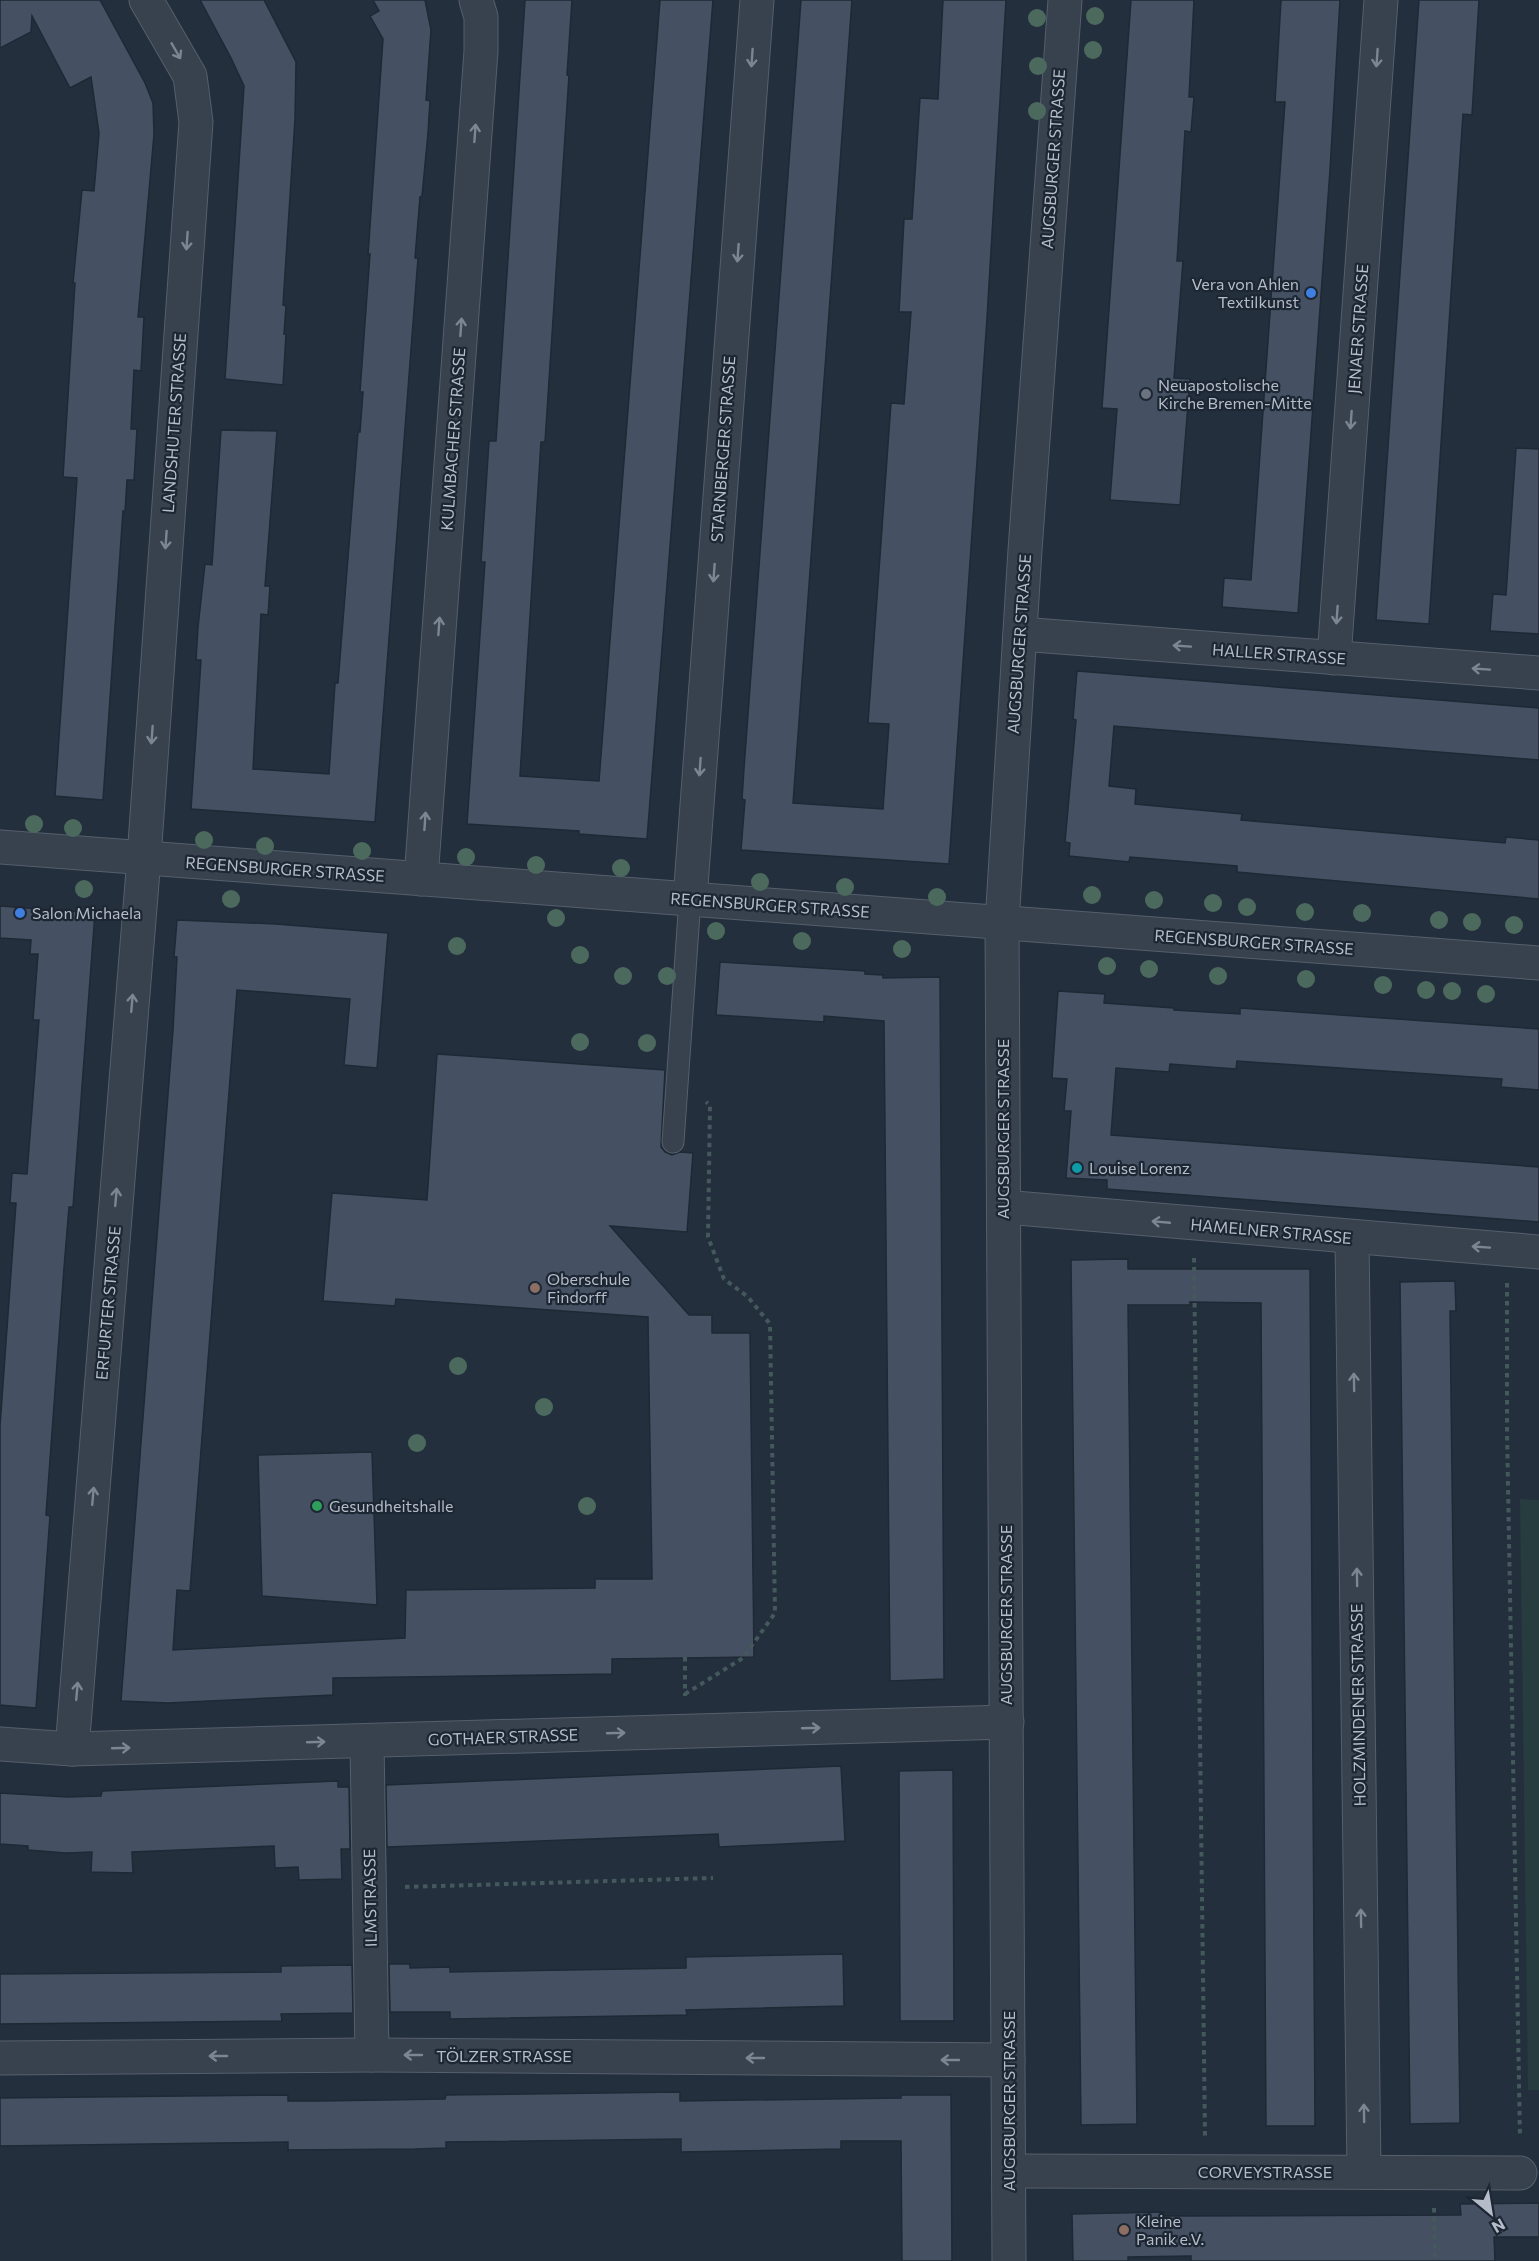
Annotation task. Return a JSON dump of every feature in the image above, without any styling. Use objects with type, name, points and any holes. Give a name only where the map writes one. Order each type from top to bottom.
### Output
[{"type":"street","name":"LANDSHUTER STRASSE","points":[[144,858],[196,122],[190,76],[146,0]]},
{"type":"street","name":"KULMBACHER STRASSE","points":[[421,879],[481,51],[482,17],[476,0]]},
{"type":"street","name":"STARNBERGER STRASSE","points":[[690,899],[757,0]]},
{"type":"street","name":"AUGSBURGER STRASSE","points":[[1010,2261],[1002,923],[1065,0]]},
{"type":"street","name":"JENAER STRASSE","points":[[1334,658],[1381,0]]},
{"type":"street","name":"HALLER STRASSE","points":[[1020,634],[1539,673]]},
{"type":"street","name":"REGENSBURGER STRASSE","points":[[0,847],[1539,963]]},
{"type":"street","name":"ERFURTER STRASSE","points":[[72,1749],[144,858]]},
{"type":"street","name":"HAMELNER STRASSE","points":[[1004,1207],[1193,1225],[1539,1252]]},
{"type":"street","name":"HOLZMINDENER STRASSE","points":[[1352,1238],[1364,2172]]},
{"type":"street","name":"GOTHAER STRASSE","points":[[0,1744],[72,1749],[1007,1722]]},
{"type":"street","name":"ILMSTRASSE","points":[[367,1741],[372,2055]]},
{"type":"street","name":"TÖLZER STRASSE","points":[[0,2058],[372,2055],[1008,2060]]},
{"type":"street","name":"CORVEYSTRASSE","points":[[1009,2171],[1520,2173]]},
{"type":"lane","points":[[673,1142],[690,899]]},
{"type":"path","points":[[677,1083],[710,1105],[708,1237],[724,1279],[748,1297],[770,1324],[775,1613],[743,1658],[685,1694]]},
{"type":"path","points":[[1193,1225],[1205,2172]]},
{"type":"path","points":[[1507,1250],[1507,1432],[1520,2173]]},
{"type":"path","points":[[369,1888],[714,1878]]},
{"type":"path","points":[[1433,2174],[1435,2261]]},
{"type":"green space","points":[[1520,1499],[1539,1500],[1539,2090],[1528,2090]]},
{"type":"building","points":[[0,0],[100,0],[145,83],[153,103],[154,134],[138,317],[144,317],[141,371],[134,370],[131,429],[137,429],[134,480],[127,480],[125,512],[123,511],[103,800],[55,796],[77,478],[63,477],[75,283],[73,283],[82,190],[94,191],[99,133],[91,77],[70,88],[32,16],[31,32],[0,48]]},
{"type":"building","points":[[200,0],[264,0],[296,62],[295,119],[283,305],[286,306],[284,334],[286,334],[283,385],[225,379],[244,86]]},
{"type":"building","points":[[373,0],[425,0],[431,30],[426,100],[430,101],[428,133],[415,258],[418,258],[375,822],[191,809],[201,660],[196,660],[198,627],[205,564],[212,565],[221,430],[277,431],[265,586],[270,586],[268,615],[261,614],[253,769],[329,774],[335,683],[338,683],[363,392],[360,392],[383,39],[370,16],[379,11]]},
{"type":"building","points":[[525,0],[572,0],[545,442],[541,442],[520,776],[599,781],[660,0],[713,0],[647,839],[579,834],[579,831],[467,824],[485,562],[481,562],[489,441],[496,441]]},
{"type":"building","points":[[801,0],[852,0],[793,803],[883,809],[889,724],[868,723],[891,403],[904,404],[911,312],[899,312],[904,219],[912,219],[920,98],[938,99],[943,0],[1006,0],[987,318],[949,864],[741,850],[745,800],[742,799],[744,768]]},
{"type":"building","points":[[1131,0],[1194,0],[1189,97],[1194,97],[1191,132],[1185,131],[1177,261],[1183,261],[1174,378],[1190,379],[1180,505],[1110,500],[1117,409],[1102,408]]},
{"type":"building","points":[[1281,0],[1340,0],[1298,613],[1222,607],[1224,578],[1251,580],[1285,102],[1275,102]]},
{"type":"building","points":[[1419,0],[1479,0],[1472,115],[1463,114],[1429,624],[1376,620]]},
{"type":"building","points":[[1516,448],[1539,449],[1539,634],[1490,631],[1493,594],[1506,595]]},
{"type":"building","points":[[1077,671],[1539,708],[1539,760],[1114,726],[1109,786],[1136,789],[1135,804],[1242,814],[1241,820],[1505,843],[1506,837],[1539,840],[1539,899],[1237,872],[1237,866],[1130,857],[1129,862],[1069,856],[1070,843],[1065,842],[1076,720],[1073,719]]},
{"type":"building","points":[[0,906],[95,913],[73,1207],[69,1207],[64,1268],[46,1515],[50,1516],[36,1708],[0,1705],[0,1426],[16,1203],[10,1203],[12,1173],[27,1174],[39,1020],[33,1020],[38,954],[30,954],[31,940],[0,938]]},
{"type":"building","points":[[177,920],[276,924],[388,933],[377,1068],[344,1065],[350,999],[237,990],[190,1591],[177,1590],[173,1650],[405,1638],[406,1590],[595,1588],[595,1579],[652,1579],[648,1317],[396,1299],[395,1306],[323,1301],[332,1193],[427,1200],[437,1054],[665,1070],[661,1147],[672,1155],[680,1152],[693,1153],[687,1232],[610,1226],[689,1315],[712,1315],[712,1333],[750,1333],[754,1657],[612,1659],[612,1674],[333,1678],[333,1695],[168,1703],[121,1701],[173,1030]]},
{"type":"building","points":[[720,962],[865,971],[865,974],[883,975],[883,978],[940,977],[944,1679],[890,1681],[884,1021],[824,1016],[824,1022],[716,1015]]},
{"type":"building","points":[[1058,991],[1105,994],[1104,1003],[1174,1008],[1174,1010],[1240,1014],[1240,1008],[1539,1029],[1539,1090],[1501,1087],[1502,1079],[1237,1061],[1236,1069],[1170,1064],[1169,1072],[1116,1068],[1111,1135],[1539,1167],[1539,1222],[1107,1189],[1107,1180],[1066,1178],[1071,1111],[1064,1111],[1067,1079],[1052,1078]]},
{"type":"building","points":[[1128,1259],[1128,1269],[1310,1269],[1315,2126],[1266,2126],[1261,1303],[1190,1302],[1190,1305],[1128,1305],[1137,2124],[1081,2125],[1071,1260]]},
{"type":"building","points":[[1455,1281],[1456,1311],[1450,1311],[1460,2123],[1410,2124],[1400,1282]]},
{"type":"building","name":"Gesundheitshalle","points":[[372,1452],[377,1605],[262,1596],[258,1455]]},
{"type":"building","points":[[841,1766],[845,1841],[719,1847],[718,1834],[387,1847],[386,1785]]},
{"type":"building","points":[[953,1770],[954,2021],[900,2021],[899,1771]]},
{"type":"building","points":[[338,1781],[338,1787],[349,1787],[350,1849],[341,1849],[342,1879],[299,1880],[298,1867],[275,1868],[274,1846],[132,1852],[133,1873],[91,1872],[92,1852],[66,1853],[28,1850],[28,1846],[0,1844],[0,1793],[67,1797],[101,1796],[102,1791]]},
{"type":"building","points":[[843,1954],[844,2006],[686,2010],[687,2015],[450,2019],[450,2012],[390,2012],[389,1964],[410,1964],[410,1968],[450,1967],[450,1972],[686,1968],[686,1957]]},
{"type":"building","points":[[352,1965],[353,2013],[281,2014],[282,2021],[0,2024],[0,1974],[281,1972],[281,1966]]},
{"type":"building","points":[[680,2092],[680,2101],[901,2098],[901,2095],[951,2095],[952,2261],[902,2261],[901,2141],[841,2141],[841,2149],[681,2152],[681,2139],[446,2142],[446,2148],[415,2149],[288,2150],[288,2142],[0,2146],[0,2098],[288,2095],[288,2101],[320,2101],[445,2099],[446,2095]]},
{"type":"building","points":[[1539,2203],[1539,2237],[1494,2237],[1495,2261],[1191,2261],[1191,2256],[1128,2257],[1128,2261],[1073,2261],[1072,2214],[1164,2212],[1164,2216],[1461,2215],[1460,2204]]},
{"type":"place","name":"Vera von Ahlen Textilkunst","points":[[1311,293]]},
{"type":"place","name":"Neuapostolische Kirche Bremen-Mitte","points":[[1146,394]]},
{"type":"place","name":"Salon Michaela","points":[[20,913]]},
{"type":"place","name":"Louise Lorenz","points":[[1077,1168]]},
{"type":"place","name":"Oberschule Findorff","points":[[535,1288]]},
{"type":"place","name":"Gesundheitshalle","points":[[317,1506]]},
{"type":"place","name":"Kleine Panik e.V.","points":[[1124,2230]]}]
